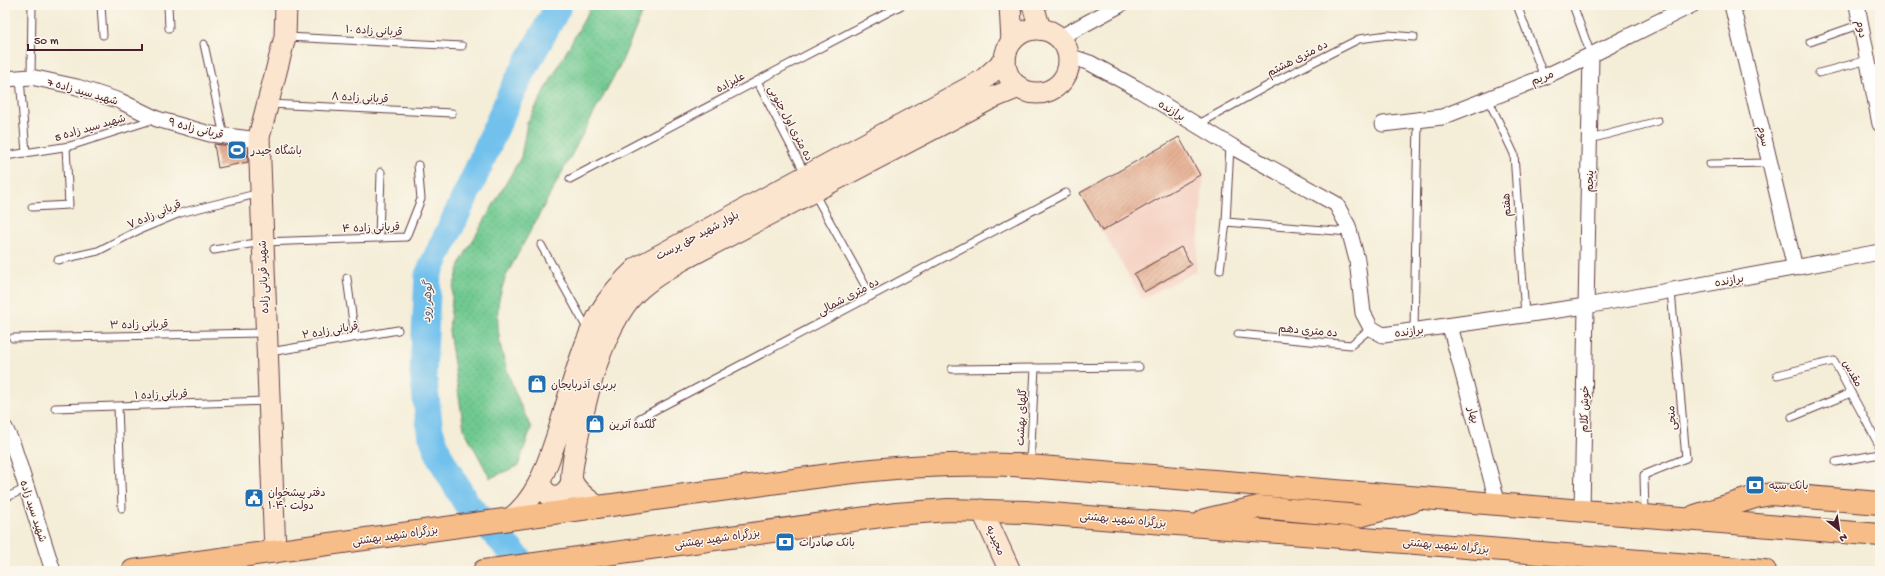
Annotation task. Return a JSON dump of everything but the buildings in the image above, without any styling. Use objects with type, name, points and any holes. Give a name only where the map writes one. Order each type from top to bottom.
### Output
[{"type":"highway","name":"بزرگراه شهید بهشتی","points":[[138,571],[895,467],[953,464],[1023,466],[1880,535]]},
{"type":"highway","points":[[1311,534],[1316,489]]},
{"type":"highway","points":[[1685,519],[1755,497],[1771,494],[1880,503]]},
{"type":"highway","points":[[1188,525],[1255,507],[1359,516],[1426,498]]},
{"type":"highway","name":"بزرگراه شهید بهشتی","points":[[492,570],[896,514],[982,510],[1311,534],[1667,566],[1764,571]]},
{"type":"highway","points":[[1667,566],[1693,571]]},
{"type":"street","name":"شهید قربانی زاده","points":[[275,552],[259,140],[285,37],[286,5]]},
{"type":"street","points":[[1010,5],[1012,41]]},
{"type":"street","points":[[1033,5],[1040,29]]},
{"type":"street","points":[[1059,38],[1120,5]]},
{"type":"street","name":"مریم","points":[[1383,124],[1442,117],[1544,76],[1591,55],[1666,11],[1692,5]]},
{"type":"street","name":"سوم","points":[[1732,5],[1795,268]]},
{"type":"street","name":"دوم","points":[[1857,5],[1880,124]]},
{"type":"street","points":[[1040,29],[1051,32],[1066,46],[1069,56],[1069,66],[1065,76],[1058,84],[1050,90],[1039,92],[1029,91],[1019,87],[1012,80],[1007,70],[1005,60],[1007,50],[1012,41],[1020,34],[1030,30],[1040,29]]},
{"type":"street","name":"پنجم","points":[[1586,306],[1591,55]]},
{"type":"street","name":"برازنده","points":[[1069,56],[1090,63],[1136,88],[1230,146],[1336,204],[1349,232],[1357,260],[1363,313],[1371,328],[1383,335],[1525,316],[1586,306],[1880,252]]},
{"type":"street","name":"بلوار شهید حق پرست","points":[[572,481],[573,461],[581,423],[598,361],[611,330],[625,305],[645,283],[983,80],[1005,60]]},
{"type":"street","name":"شهید سید زاده 7","points":[[18,78],[77,87],[120,101],[157,119]]},
{"type":"street","name":"بلوار شهید حق پرست","points":[[510,519],[517,514],[536,489],[544,475],[590,334],[600,313],[620,284],[638,267],[992,98],[1019,87]]},
{"type":"street","name":"قربانی زاده ۹","points":[[157,119],[210,134],[259,140]]},
{"type":"street","name":"خوش کلام","points":[[1582,511],[1586,306]]},
{"type":"street","name":"بهار","points":[[1450,326],[1498,504]]},
{"type":"street","name":"شهید سید زاده","points":[[5,428],[13,445],[54,571]]},
{"type":"street","points":[[536,489],[542,488],[548,494],[556,496],[564,494],[570,489],[572,481]]},
{"type":"street","points":[[572,481],[583,495],[598,507]]},
{"type":"street","name":"مجیدیه","points":[[982,510],[1010,571]]},
{"type":"lane","points":[[26,153],[18,78],[32,5]]},
{"type":"lane","points":[[101,5],[103,35]]},
{"type":"lane","points":[[168,5],[169,28]]},
{"type":"lane","name":"علیزاده","points":[[570,179],[902,5]]},
{"type":"lane","points":[[1517,5],[1544,76]]},
{"type":"lane","points":[[1573,5],[1591,55]]},
{"type":"lane","points":[[1810,42],[1861,24]]},
{"type":"lane","name":"ده متری هشتم","points":[[1197,125],[1278,80],[1359,38],[1388,35],[1414,37]]},
{"type":"lane","name":"قربانی زاده ۱۰","points":[[285,37],[462,46]]},
{"type":"lane","points":[[204,44],[224,136]]},
{"type":"lane","points":[[1818,74],[1868,60]]},
{"type":"lane","name":"ده متری اول جنوبی","points":[[757,81],[810,184],[872,296]]},
{"type":"lane","name":"هفتم","points":[[1488,99],[1514,154],[1525,316]]},
{"type":"lane","name":"قربانی زاده ۸","points":[[267,104],[452,113]]},
{"type":"lane","name":"شهید سید زاده 5","points":[[5,156],[66,147],[157,119]]},
{"type":"lane","points":[[1414,331],[1418,120]]},
{"type":"lane","points":[[1590,139],[1658,121]]},
{"type":"lane","points":[[1220,270],[1226,222],[1230,146]]},
{"type":"lane","points":[[32,207],[70,206],[66,147]]},
{"type":"lane","points":[[1710,164],[1770,163]]},
{"type":"lane","name":"قربانی زاده ۴","points":[[214,250],[262,242],[406,237],[421,199],[418,165]]},
{"type":"lane","points":[[379,238],[381,172]]},
{"type":"lane","name":"قربانی زاده ۷","points":[[58,260],[98,251],[139,230],[180,213],[260,193]]},
{"type":"lane","name":"ده متری شمالی","points":[[640,418],[1066,193]]},
{"type":"lane","points":[[1226,222],[1349,232]]},
{"type":"lane","points":[[541,244],[590,334]]},
{"type":"lane","points":[[347,278],[355,337]]},
{"type":"lane","name":"منجی","points":[[1645,516],[1644,475],[1686,458],[1671,291]]},
{"type":"lane","name":"ده متری دهم","points":[[1238,334],[1351,344],[1371,328]]},
{"type":"lane","name":"قربانی زاده ۲","points":[[266,342],[355,337],[398,330]]},
{"type":"lane","name":"قربانی زاده ۳","points":[[12,338],[266,342]]},
{"type":"lane","name":"مقدس","points":[[1777,375],[1834,361],[1880,447]]},
{"type":"lane","points":[[952,369],[1139,367]]},
{"type":"lane","name":"گلهای بهشت","points":[[1023,466],[1035,368]]},
{"type":"lane","points":[[1792,417],[1851,393]]},
{"type":"lane","name":"قربانی زاده ۱","points":[[55,408],[268,402]]},
{"type":"lane","points":[[118,406],[122,508]]},
{"type":"lane","points":[[1836,462],[1880,454]]},
{"type":"lane","points":[[5,498],[27,488]]},
{"type":"shaded area","points":[[1179,137],[1204,172],[1196,271],[1142,299],[1080,193]]},
{"type":"green space","points":[[592,5],[650,5],[641,16],[621,63],[506,276],[498,304],[500,339],[512,385],[531,428],[518,466],[490,478],[464,429],[449,331],[453,288],[461,261],[521,157],[527,123]]},
{"type":"waterway","name":"گوهر رود","points":[[530,571],[466,503],[440,457],[430,431],[423,373],[428,275],[472,182],[513,89],[559,5]]},
{"type":"place","name":"باشگاه حیدر","points":[[237,150]]},
{"type":"place","name":"بربری آذربایجان","points":[[537,384]]},
{"type":"place","name":"گلکده آترین","points":[[595,424]]},
{"type":"place","name":"بانک سپه","points":[[1755,485]]},
{"type":"place","name":"دفتر پیشخوان دولت ۱۰۴۰","points":[[254,498]]},
{"type":"place","name":"بانک صادرات","points":[[785,542]]}]
